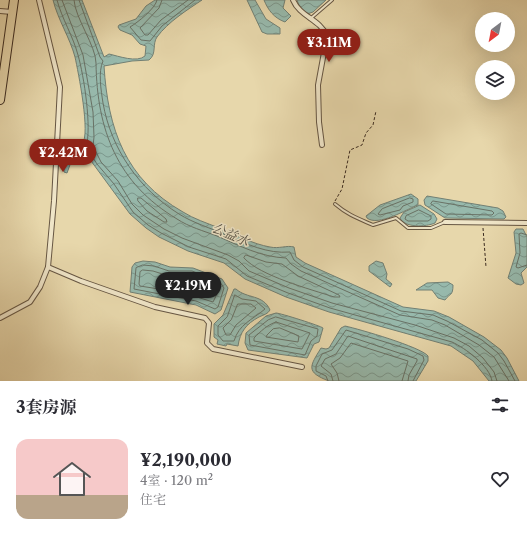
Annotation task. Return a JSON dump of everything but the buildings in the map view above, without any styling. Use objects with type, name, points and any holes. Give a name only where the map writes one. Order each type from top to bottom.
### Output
[{"type":"highway","points":[[0,100],[14,0]]},
{"type":"street","points":[[0,318],[30,302],[40,287],[48,267],[54,201],[60,87],[39,0]]},
{"type":"street","points":[[293,0],[298,9],[324,30],[327,36],[318,85],[319,122],[322,145]]},
{"type":"street","points":[[0,10],[12,12]]},
{"type":"street","points":[[444,222],[527,223]]},
{"type":"street","points":[[48,267],[81,281],[155,307],[205,318],[209,323],[207,343],[213,349],[302,367]]},
{"type":"lane","points":[[310,19],[332,0]]},
{"type":"lane","points":[[335,204],[348,215],[363,219],[373,224],[396,218],[408,228],[431,228],[444,222]]},
{"type":"path","points":[[335,204],[342,189],[350,150],[362,145],[366,133],[373,125],[376,111]]},
{"type":"path","points":[[482,222],[486,267]]},
{"type":"water","name":"公益水","points":[[53,0],[82,0],[104,57],[109,54],[137,59],[145,56],[146,46],[140,44],[132,35],[120,30],[118,27],[119,25],[136,19],[146,6],[155,0],[202,0],[178,17],[161,32],[157,37],[153,55],[149,60],[132,61],[104,66],[106,89],[115,131],[123,150],[134,168],[147,184],[163,199],[196,219],[264,246],[294,247],[296,257],[305,263],[403,307],[434,311],[449,317],[484,337],[501,350],[519,381],[489,381],[473,361],[451,346],[329,312],[286,297],[245,279],[224,263],[188,251],[159,237],[130,214],[83,150],[75,151],[67,173],[64,172],[66,150],[61,148],[62,143],[82,144],[85,129],[85,116],[75,57]]},
{"type":"water","points":[[247,0],[255,0],[266,19],[280,28],[280,34],[267,34],[262,32]]},
{"type":"water","points":[[264,0],[285,0],[283,8],[291,16],[285,22],[278,18],[267,7]]},
{"type":"water","points":[[297,0],[326,0],[313,12],[307,14],[300,8]]},
{"type":"water","points":[[411,194],[418,199],[418,205],[385,219],[372,220],[367,218],[366,216],[380,205]]},
{"type":"water","points":[[427,196],[498,208],[503,211],[506,217],[504,219],[445,218],[425,205],[424,200]]},
{"type":"water","points":[[420,205],[434,214],[437,219],[435,223],[416,226],[406,224],[402,221],[400,218],[404,212]]},
{"type":"water","points":[[516,229],[523,229],[527,237],[527,267],[521,273],[524,283],[521,285],[516,284],[508,278],[516,253],[514,232]]},
{"type":"water","points":[[143,261],[155,262],[170,267],[193,268],[222,279],[228,288],[221,310],[215,314],[196,305],[130,292],[132,267],[135,263]]},
{"type":"water","points":[[376,261],[383,263],[387,274],[386,279],[392,284],[390,287],[369,271],[369,266]]},
{"type":"water","points":[[448,282],[453,285],[452,291],[445,300],[438,298],[432,290],[416,290],[427,283]]},
{"type":"water","points":[[234,289],[263,301],[270,310],[254,320],[244,329],[238,346],[217,344],[218,340],[214,337],[214,324],[223,315]]},
{"type":"water","points":[[276,313],[323,328],[319,342],[314,344],[307,358],[248,350],[245,343],[246,333],[266,316]]},
{"type":"water","points":[[345,326],[376,334],[414,348],[428,356],[428,361],[416,381],[329,381],[321,378],[313,371],[312,364],[314,359],[321,348],[329,348],[341,328]]}]
